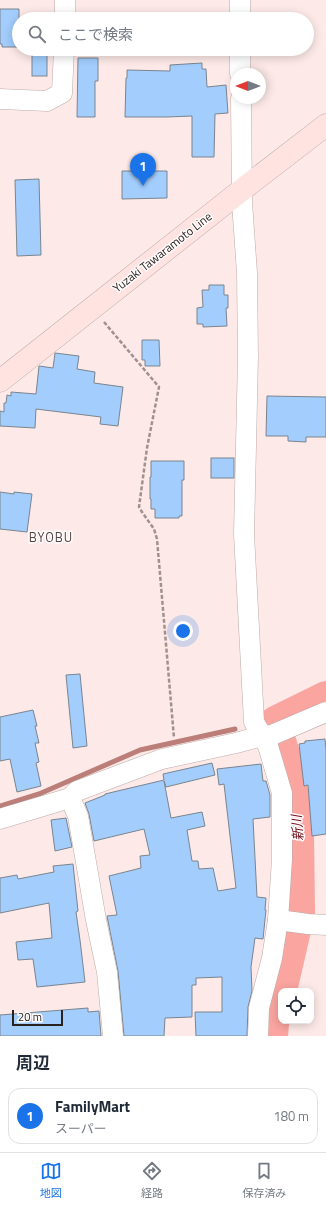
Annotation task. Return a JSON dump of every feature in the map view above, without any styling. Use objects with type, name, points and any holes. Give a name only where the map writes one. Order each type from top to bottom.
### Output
[{"type":"main road","name":"Yuzaki Tawaramoto Line","points":[[0,381],[326,125]]},
{"type":"street","points":[[65,12],[66,0]]},
{"type":"street","points":[[240,0],[240,12]]},
{"type":"street","points":[[0,99],[46,101],[62,93],[64,56]]},
{"type":"street","points":[[240,56],[240,68]]},
{"type":"street","points":[[240,104],[247,272],[248,350],[244,534],[254,722],[268,746],[282,792],[282,859],[278,920],[272,958],[259,1008],[258,1036]]},
{"type":"street","points":[[0,818],[70,798],[77,791],[162,759],[272,735],[326,712]]},
{"type":"street","points":[[70,798],[78,816],[96,920],[107,972],[113,1036]]},
{"type":"street","points":[[278,920],[308,924],[326,924]]},
{"type":"path","points":[[92,308],[159,387],[147,448],[139,507],[154,530],[157,539],[174,756]]},
{"type":"building","points":[[0,9],[19,9],[19,12],[12,12],[12,47],[2,47],[2,44],[0,44]]},
{"type":"building","points":[[32,56],[47,56],[47,76],[32,76]]},
{"type":"building","points":[[78,58],[98,58],[98,81],[95,81],[95,117],[77,117]]},
{"type":"building","points":[[202,63],[202,69],[206,69],[207,87],[226,85],[228,113],[215,114],[214,157],[192,157],[192,116],[125,117],[127,70],[170,71],[170,65]]},
{"type":"building","points":[[122,171],[167,171],[167,198],[122,199]]},
{"type":"building","points":[[39,179],[41,255],[17,256],[15,180]]},
{"type":"building","points":[[209,285],[224,285],[224,295],[228,295],[228,308],[226,308],[227,326],[203,327],[203,324],[197,324],[197,308],[203,307],[202,290],[209,290]]},
{"type":"building","points":[[142,340],[159,340],[160,366],[145,366],[145,360],[142,360]]},
{"type":"building","points":[[55,353],[79,356],[77,369],[95,372],[94,383],[123,387],[118,426],[100,424],[101,417],[36,409],[35,428],[0,426],[0,411],[4,412],[4,403],[6,403],[7,395],[11,396],[11,392],[36,394],[39,366],[53,368]]},
{"type":"building","points":[[267,396],[326,397],[326,437],[306,437],[306,442],[288,441],[288,436],[266,436]]},
{"type":"building","points":[[211,458],[234,458],[234,478],[211,478]]},
{"type":"building","points":[[151,461],[184,461],[184,480],[182,480],[182,516],[179,516],[179,518],[155,518],[155,509],[151,509],[150,499]]},
{"type":"building","points":[[0,492],[32,494],[27,532],[0,529]]},
{"type":"building","points":[[80,674],[87,746],[73,748],[66,675]]},
{"type":"building","points":[[33,710],[39,743],[35,743],[39,762],[36,763],[41,786],[17,792],[10,759],[0,761],[0,717]]},
{"type":"building","points":[[325,739],[326,834],[312,836],[308,785],[304,786],[299,744],[305,743],[305,741]]},
{"type":"building","points":[[212,763],[215,775],[166,787],[164,781],[171,818],[202,812],[205,826],[187,830],[192,861],[198,861],[199,869],[213,868],[218,891],[236,888],[224,784],[219,785],[217,769],[261,764],[263,781],[266,781],[270,795],[270,817],[253,819],[257,897],[266,898],[266,910],[263,939],[255,938],[251,967],[252,991],[248,1007],[247,1036],[196,1036],[195,1012],[222,1012],[222,977],[196,978],[196,985],[192,985],[192,1017],[165,1018],[164,1036],[124,1036],[118,971],[107,916],[117,915],[109,876],[141,868],[140,856],[150,855],[144,829],[94,841],[89,814],[85,803],[105,794],[164,780],[163,774]]},
{"type":"building","points":[[66,818],[72,847],[55,851],[51,820]]},
{"type":"building","points":[[73,864],[78,911],[76,912],[85,982],[37,987],[33,959],[18,960],[16,942],[52,938],[49,903],[0,913],[0,878],[17,875],[18,879],[54,872],[53,866]]},
{"type":"building","points":[[88,1008],[88,1012],[99,1011],[101,1036],[0,1036],[0,1015]]},
{"type":"waterway","name":"新川","points":[[283,988],[300,913],[299,831],[290,770],[275,721],[326,696]]},
{"type":"waterway","name":"新川","points":[[268,722],[275,721]]},
{"type":"waterway","points":[[0,806],[39,794],[140,750],[235,729]]},
{"type":"waterway","name":"新川","points":[[273,1036],[278,1006]]},
{"type":"place","name":"FamilyMart","points":[[143,186]]},
{"type":"district","name":"BYOBU","points":[[51,537]]}]
